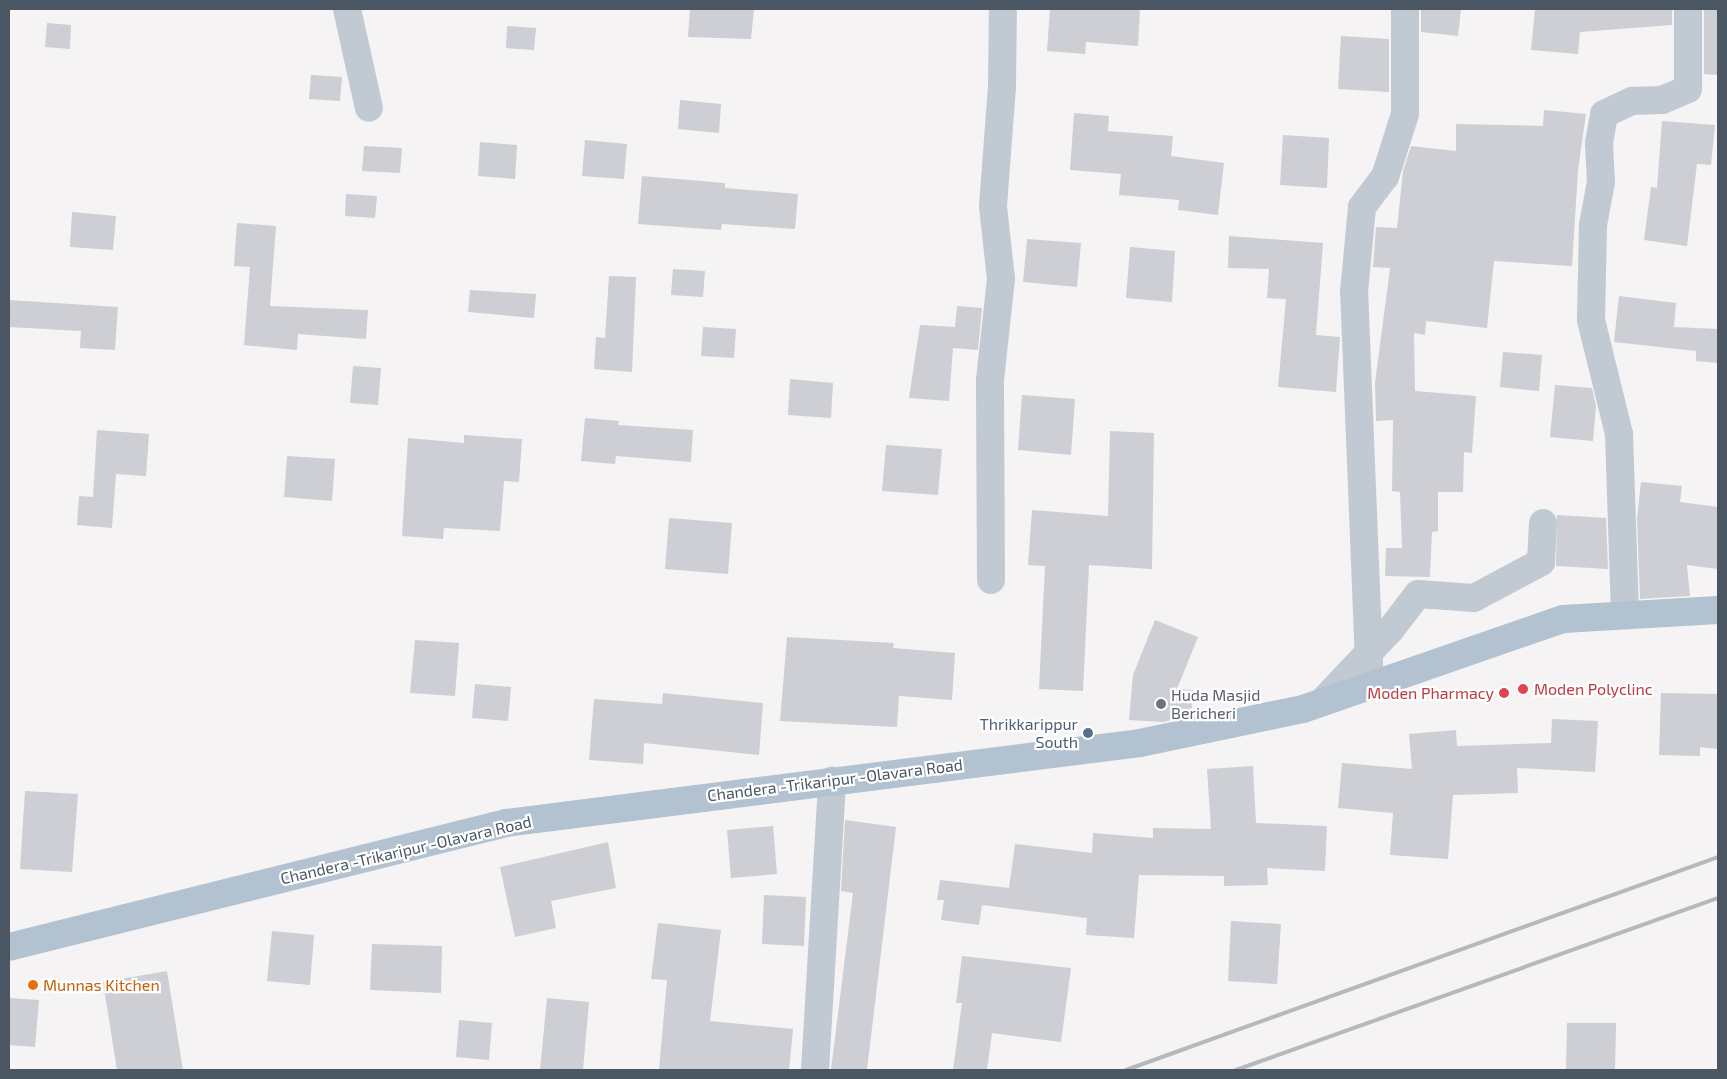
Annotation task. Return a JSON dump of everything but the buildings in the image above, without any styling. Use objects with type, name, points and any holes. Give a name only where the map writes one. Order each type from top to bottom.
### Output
[{"type":"main road","name":"Chandera -Trikaripur -Olavara Road","points":[[9,947],[506,823],[832,780],[1140,743],[1322,702],[1563,619],[1718,610]]},
{"type":"street","points":[[347,9],[369,108]]},
{"type":"street","points":[[991,580],[990,380],[1001,279],[993,206],[1002,86],[1003,9]]},
{"type":"street","points":[[1370,687],[1354,292],[1362,207],[1385,177],[1405,114],[1405,9]]},
{"type":"street","points":[[1625,616],[1619,434],[1591,320],[1593,225],[1601,182],[1599,143],[1604,114],[1632,101],[1662,100],[1688,89],[1688,9]]},
{"type":"street","points":[[1322,702],[1368,653],[1418,594],[1474,598],[1542,562],[1543,523]]},
{"type":"street","points":[[816,1070],[832,780]]},
{"type":"railway","points":[[1126,1070],[1718,857]]},
{"type":"railway","points":[[1236,1070],[1718,898]]},
{"type":"place","name":"Moden Polyclinc","points":[[1523,689]]},
{"type":"place","name":"Moden Pharmacy","points":[[1504,693]]},
{"type":"place","name":"Huda Masjid Bericheri","points":[[1161,704]]},
{"type":"place","name":"Thrikkarippur South","points":[[1088,733]]},
{"type":"place","name":"Munnas Kitchen","points":[[33,985]]}]
